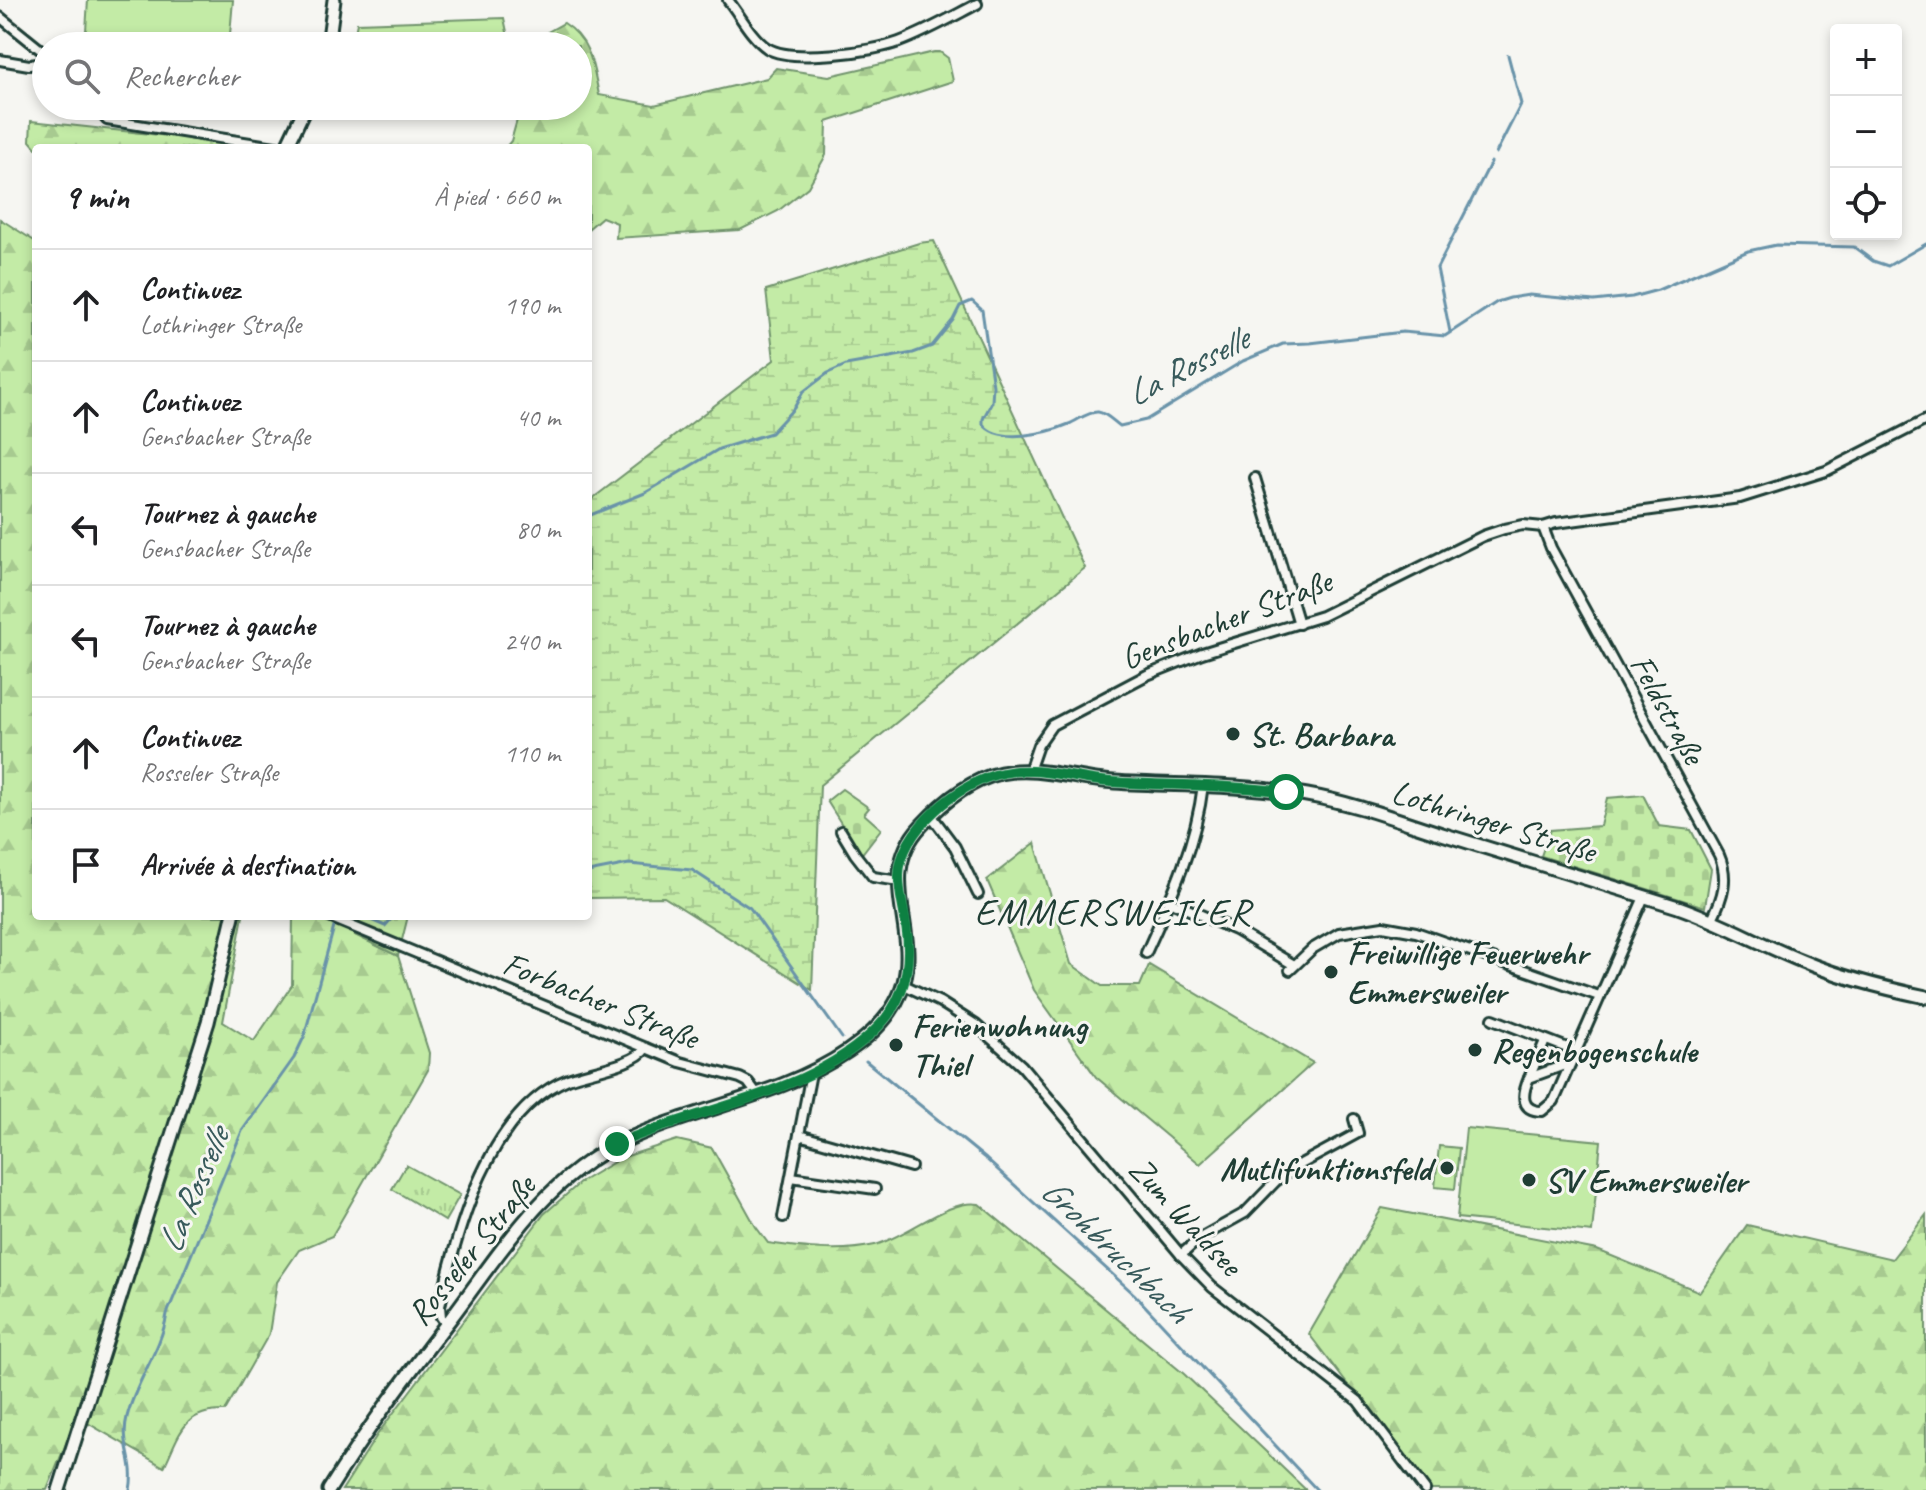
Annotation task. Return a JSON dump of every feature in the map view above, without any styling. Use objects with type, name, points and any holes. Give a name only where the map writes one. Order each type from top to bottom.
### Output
[{"type":"main road","points":[[330,32],[334,0]]},
{"type":"main road","points":[[286,144],[299,120]]},
{"type":"main road","points":[[757,1094],[811,1073],[852,1048],[880,1025],[897,1001],[907,974],[909,946],[899,868],[908,841],[931,815],[962,790],[987,777],[1029,771]]},
{"type":"main road","name":"Lothringer Straße","points":[[1029,771],[1109,782],[1260,789],[1330,800],[1712,919],[1779,952],[1858,982],[1926,997]]},
{"type":"main road","points":[[59,1490],[208,1022],[232,920]]},
{"type":"main road","name":"Rosseler Straße","points":[[329,1490],[355,1448],[534,1209],[582,1165],[634,1136],[757,1094]]},
{"type":"street","points":[[728,0],[767,48],[803,57],[891,44],[977,4]]},
{"type":"street","points":[[0,17],[32,43]]},
{"type":"street","points":[[0,60],[32,65]]},
{"type":"street","points":[[107,120],[259,144]]},
{"type":"street","name":"Gensbacher Straße","points":[[1029,771],[1038,745],[1052,725],[1062,718],[1175,662],[1322,616],[1483,536],[1523,525],[1543,527],[1740,498],[1826,471],[1926,420]]},
{"type":"street","points":[[1255,478],[1299,624]]},
{"type":"street","name":"Feldstraße","points":[[1543,527],[1558,562],[1725,868],[1726,881],[1712,919]]},
{"type":"street","points":[[1146,953],[1186,861],[1197,823],[1203,785]]},
{"type":"street","points":[[931,815],[955,847],[978,894]]},
{"type":"street","points":[[841,831],[873,877],[899,881]]},
{"type":"street","points":[[1545,1041],[1523,1092],[1523,1099],[1533,1111],[1542,1111],[1554,1101],[1644,897]]},
{"type":"street","points":[[1169,901],[1235,930],[1292,967],[1312,949],[1339,933],[1383,926],[1416,932],[1599,996]]},
{"type":"street","name":"Forbacher Straße","points":[[337,920],[646,1048],[694,1066],[740,1078],[748,1082],[757,1094]]},
{"type":"street","name":"Zum Waldsee","points":[[904,985],[940,1002],[976,1025],[1022,1066],[1181,1255],[1212,1287],[1348,1391],[1425,1490]]},
{"type":"street","points":[[1493,1019],[1575,1051]]},
{"type":"street","points":[[446,1324],[441,1317],[440,1306],[458,1239],[489,1156],[510,1123],[551,1087],[593,1070],[637,1058],[646,1048]]},
{"type":"street","points":[[1529,1078],[1570,1063]]},
{"type":"street","points":[[783,1217],[811,1073]]},
{"type":"street","points":[[1181,1255],[1200,1238],[1245,1213],[1288,1171],[1358,1133],[1354,1119]]},
{"type":"street","points":[[799,1135],[911,1167]]},
{"type":"street","points":[[791,1177],[875,1189]]},
{"type":"green space","points":[[88,0],[233,0],[230,32],[86,32]]},
{"type":"green space","points":[[504,18],[507,32],[355,32],[357,23]]},
{"type":"green space","points":[[564,23],[575,32],[548,32]]},
{"type":"green space","points":[[934,52],[948,58],[953,81],[827,122],[826,155],[808,187],[778,211],[740,230],[616,238],[617,223],[602,217],[592,226],[592,144],[508,144],[517,120],[592,120],[592,64],[599,95],[654,105],[767,78],[776,68],[829,76]]},
{"type":"green space","points":[[31,121],[243,144],[33,144]]},
{"type":"green space","points":[[0,219],[32,239],[32,920],[242,920],[223,1022],[254,1041],[292,985],[293,920],[359,920],[355,935],[398,956],[429,1053],[428,1070],[332,1236],[299,1250],[277,1282],[269,1334],[225,1411],[211,1412],[191,1420],[179,1435],[164,1467],[77,1417],[47,1490],[0,1490]]},
{"type":"green space","points":[[934,241],[1085,568],[820,785],[812,990],[664,897],[592,898],[592,499],[774,360],[766,290]]},
{"type":"green space","points":[[842,789],[869,808],[864,814],[881,829],[861,855],[827,801]]},
{"type":"green space","points":[[1643,795],[1659,826],[1691,830],[1711,869],[1705,907],[1541,856],[1550,830],[1600,826],[1607,798]]},
{"type":"green space","points":[[1035,843],[1071,964],[1102,986],[1140,986],[1149,965],[1313,1063],[1200,1164],[1096,1077],[1034,990],[987,880]]},
{"type":"green space","points":[[359,920],[407,920],[398,956],[355,935]]},
{"type":"green space","name":"SV Emmersweiler","points":[[1466,1128],[1601,1141],[1592,1232],[1457,1218]]},
{"type":"green space","points":[[677,1140],[712,1148],[768,1243],[835,1249],[875,1245],[941,1212],[967,1204],[979,1204],[1184,1374],[1306,1490],[342,1490],[379,1432],[544,1214],[582,1181],[621,1158]]},
{"type":"green space","name":"Mutlifunktionsfeld","points":[[1439,1146],[1459,1148],[1455,1189],[1435,1187]]},
{"type":"green space","points":[[406,1165],[460,1195],[445,1221],[392,1189]]},
{"type":"green space","points":[[1382,1208],[1597,1250],[1700,1292],[1747,1225],[1892,1259],[1926,1215],[1926,1490],[1428,1490],[1309,1334]]},
{"type":"waterway","points":[[1496,153],[1521,104],[1508,55]]},
{"type":"waterway","points":[[1450,332],[1437,268],[1491,162]]},
{"type":"waterway","name":"La Rosselle","points":[[592,514],[645,493],[719,449],[771,433],[794,408],[803,392],[828,373],[846,365],[913,353],[932,346],[960,306],[972,301],[982,310],[993,386],[992,402],[983,424],[990,430],[1011,436],[1060,427],[1094,412],[1104,414],[1120,426],[1146,420],[1243,361],[1283,344],[1403,332],[1445,336],[1497,302],[1510,298],[1529,295],[1594,301],[1632,297],[1658,290],[1748,251],[1776,245],[1854,247],[1873,261],[1888,266],[1926,244]]},
{"type":"waterway","name":"Grohbruchbach","points":[[592,871],[629,864],[692,870],[750,908],[842,1038]]},
{"type":"waterway","name":"La Rosselle","points":[[130,1490],[131,1470],[125,1427],[131,1403],[242,1131],[294,1058],[304,1037],[336,920]]},
{"type":"waterway","name":"Grohbruchbach","points":[[371,920],[385,926],[390,920]]},
{"type":"waterway","name":"Grohbruchbach","points":[[866,1061],[986,1159],[1134,1294],[1317,1490]]},
{"type":"place","name":"St. Barbara","points":[[1233,734]]},
{"type":"place","name":"Freiwillige Feuerwehr Emmersweiler","points":[[1331,972]]},
{"type":"place","name":"Ferienwohnung Thiel","points":[[896,1045]]},
{"type":"place","name":"Regenbogenschule","points":[[1475,1050]]},
{"type":"place","name":"Mutlifunktionsfeld","points":[[1447,1168]]},
{"type":"place","name":"SV Emmersweiler","points":[[1529,1180]]},
{"type":"district","name":"EMMERSWEILER","points":[[1113,911]]},
{"type":"route","points":[[617,1144],[811,1073],[847,1052],[880,1025],[897,1001],[909,959],[900,896],[902,855],[908,841],[931,815],[974,783],[1000,773],[1029,771],[1109,782],[1232,786],[1286,792]]}]
